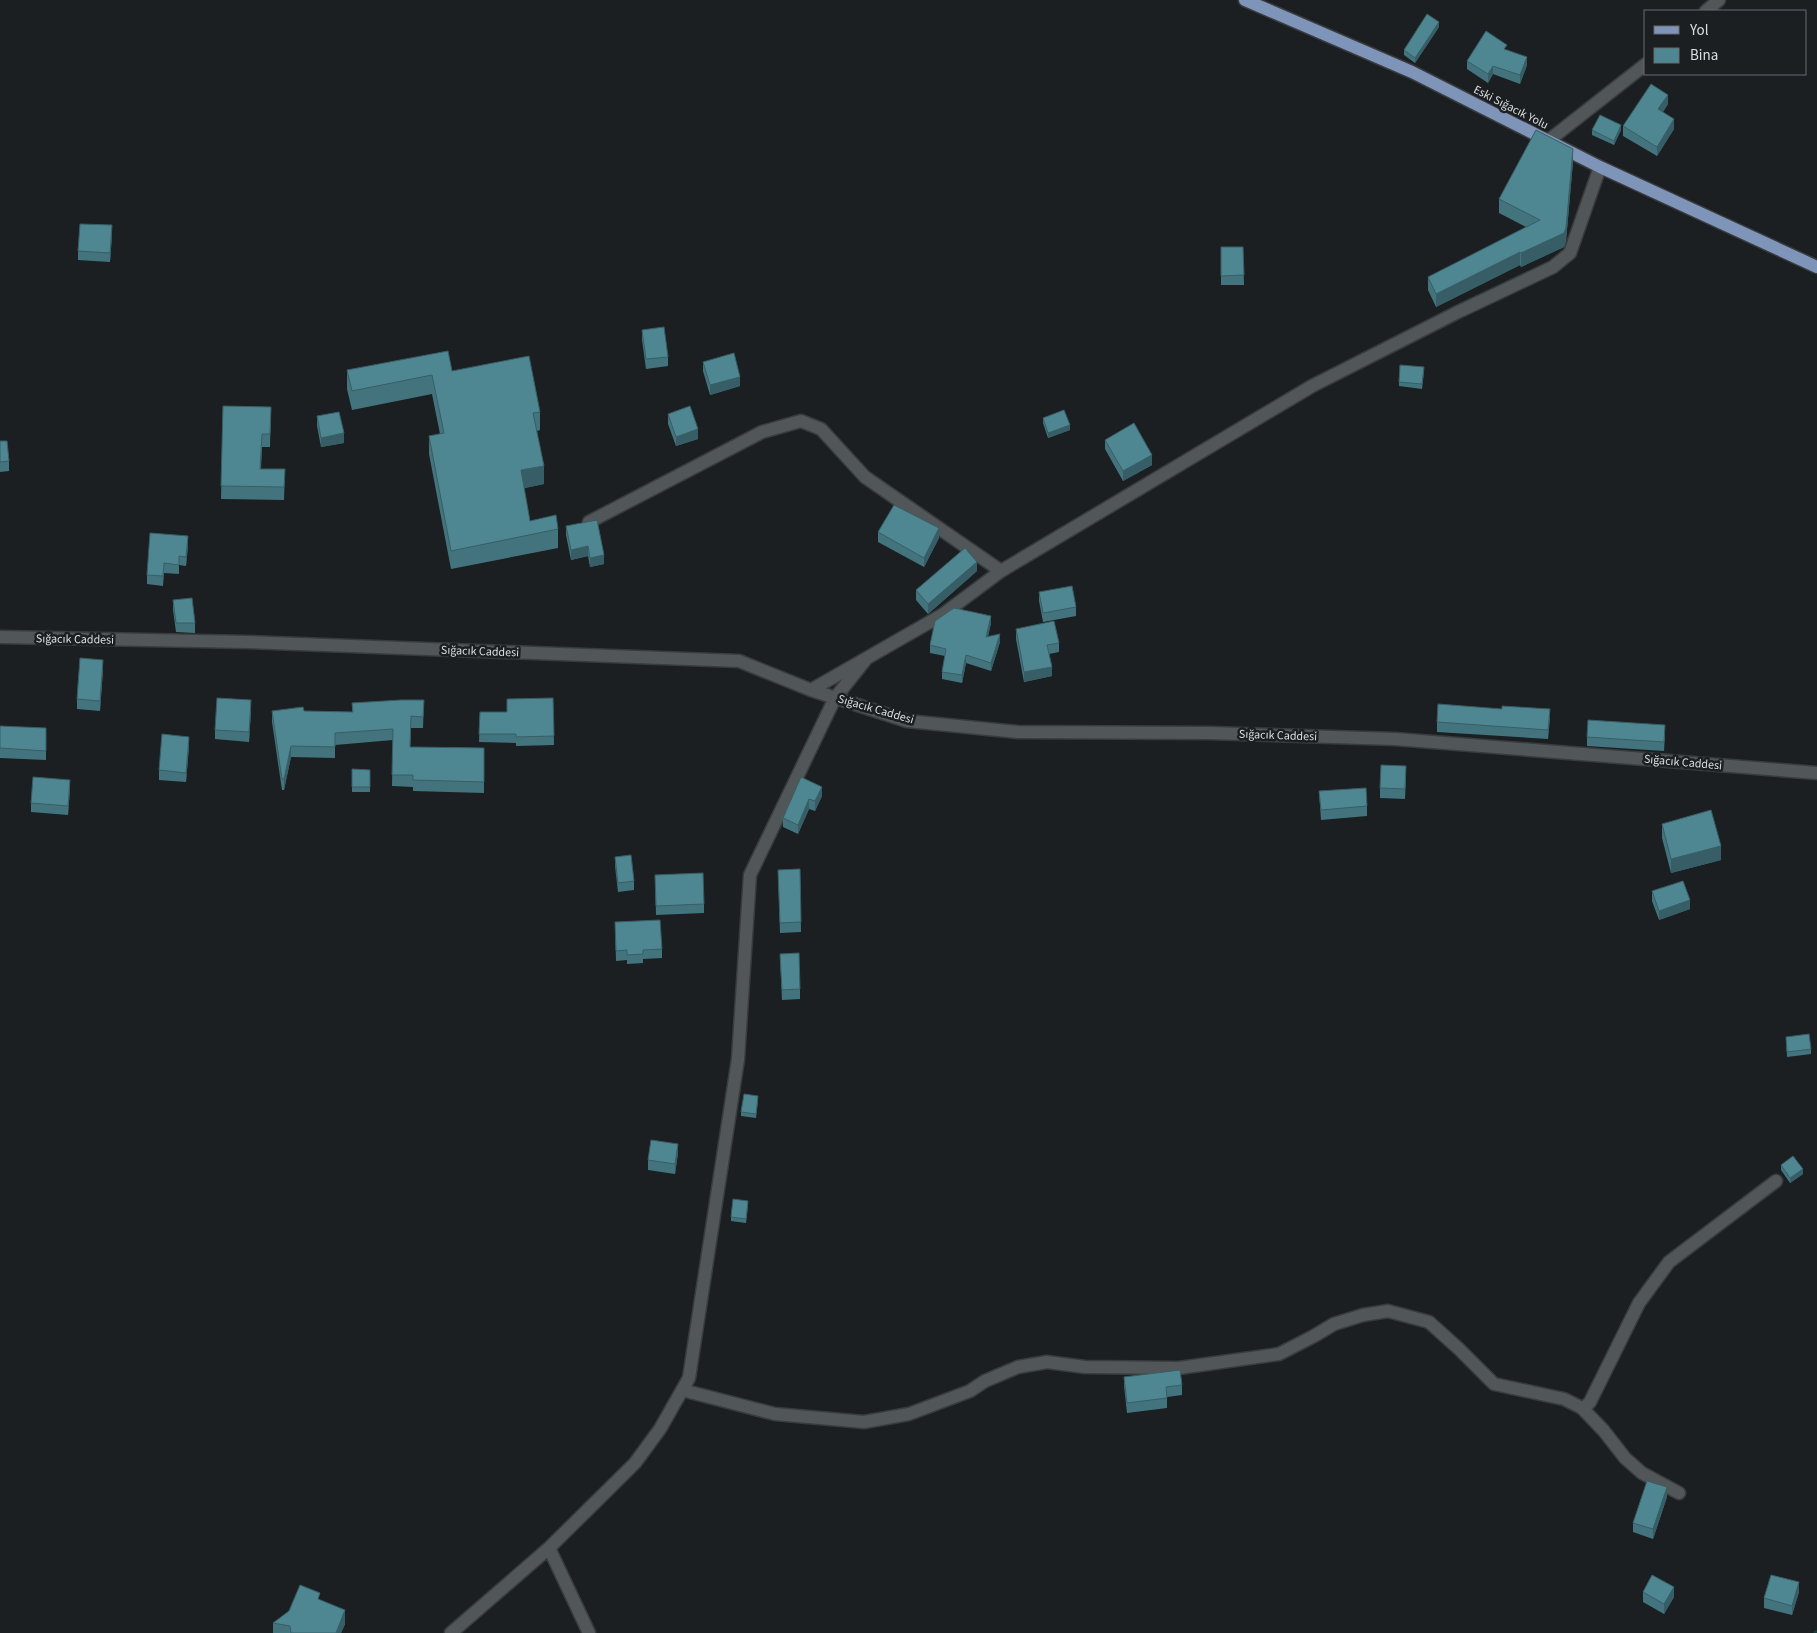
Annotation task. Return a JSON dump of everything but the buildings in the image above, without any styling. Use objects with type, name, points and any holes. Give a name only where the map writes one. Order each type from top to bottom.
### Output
[{"type":"main road","name":"Eski Sığacık Yolu","points":[[1245,0],[1412,72],[1600,167],[1817,267]]},
{"type":"street","points":[[1707,10],[1719,0]]},
{"type":"street","points":[[1548,141],[1644,66]]},
{"type":"street","points":[[811,690],[942,616],[1001,571],[1312,386],[1458,312],[1553,267],[1570,253],[1600,167]]},
{"type":"street","points":[[589,522],[762,432],[801,421],[821,429],[864,478],[1001,571]]},
{"type":"street","name":"Sığacık Caddesi","points":[[0,637],[247,642],[739,661],[811,690],[907,721],[1018,732],[1210,733],[1395,739],[1817,773]]},
{"type":"street","points":[[452,1633],[549,1548],[635,1463],[660,1430],[689,1378],[738,1059],[750,875],[835,698],[866,658]]},
{"type":"street","points":[[1583,1409],[1590,1402],[1639,1303],[1669,1262],[1776,1181]]},
{"type":"street","points":[[682,1390],[775,1414],[864,1422],[909,1414],[970,1391],[1001,1373],[1033,1364],[1062,1363],[1085,1367],[1179,1368],[1279,1354],[1334,1324],[1363,1315],[1388,1311],[1429,1322],[1494,1384],[1564,1400],[1583,1409],[1604,1431],[1625,1458],[1642,1473],[1679,1493]]},
{"type":"street","points":[[549,1548],[589,1633]]}]
